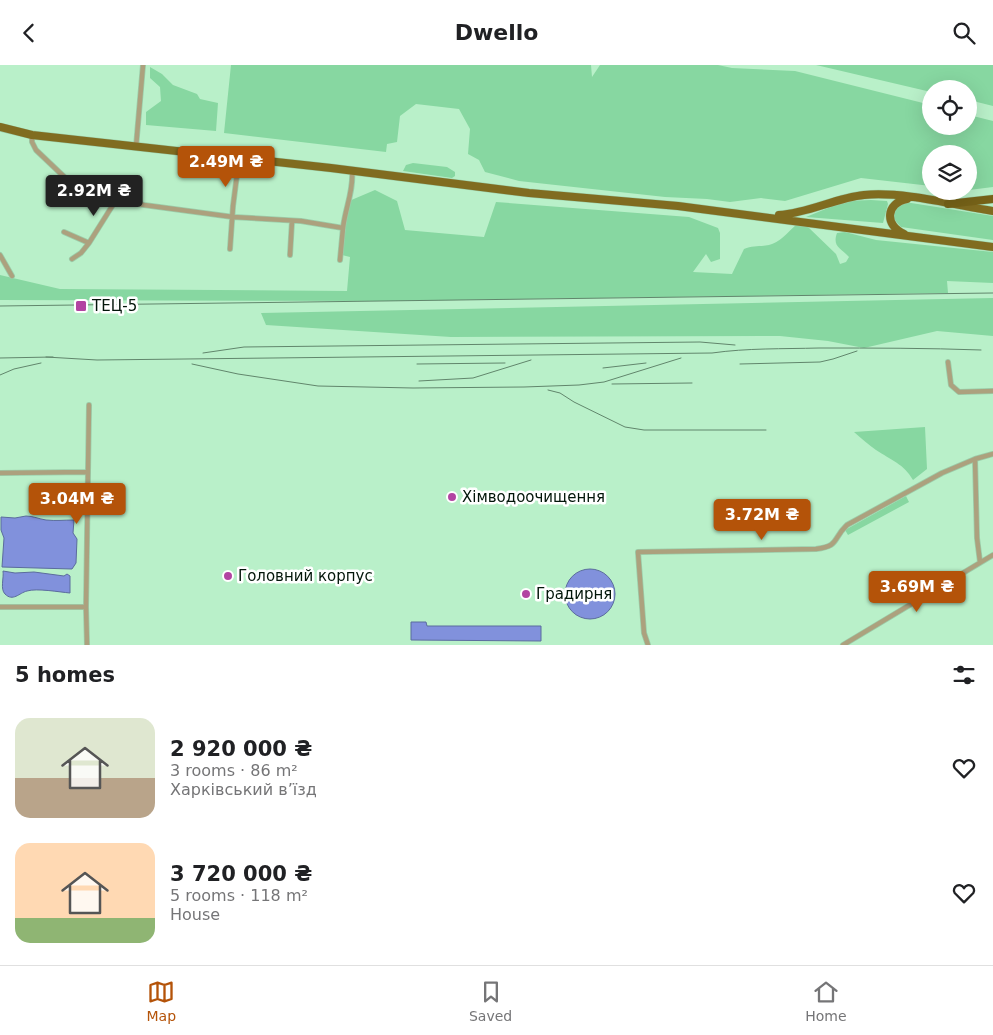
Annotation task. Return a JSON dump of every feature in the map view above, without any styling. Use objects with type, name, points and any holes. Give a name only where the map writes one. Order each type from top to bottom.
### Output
[{"type":"highway","points":[[948,204],[993,199]]},
{"type":"main road","points":[[0,127],[32,135],[529,193],[678,206],[993,247]]},
{"type":"main road","points":[[761,216],[800,212],[843,199],[864,195],[914,198],[993,211]]},
{"type":"main road","points":[[912,236],[897,230],[892,224],[890,215],[896,203],[904,199],[914,198]]},
{"type":"street","points":[[136,147],[143,65]]},
{"type":"street","points":[[32,135],[32,142],[36,150],[77,189],[91,195],[233,217],[292,221],[343,228]]},
{"type":"street","points":[[230,249],[239,159]]},
{"type":"street","points":[[340,260],[345,213],[353,181],[352,171]]},
{"type":"street","points":[[72,259],[81,253],[89,243],[116,200]]},
{"type":"street","points":[[290,255],[292,221]]},
{"type":"street","points":[[64,232],[89,243]]},
{"type":"street","points":[[0,255],[12,276]]},
{"type":"street","points":[[948,363],[951,385],[959,392],[993,391]]},
{"type":"street","points":[[87,645],[89,405]]},
{"type":"street","points":[[648,645],[644,633],[638,552],[806,550],[829,547],[837,540],[840,531],[847,525],[942,473],[975,459],[993,454]]},
{"type":"street","points":[[975,459],[977,538],[980,562]]},
{"type":"street","points":[[0,473],[87,471]]},
{"type":"street","points":[[843,645],[993,555]]},
{"type":"street","points":[[0,607],[86,607]]},
{"type":"green space","points":[[231,65],[591,65],[592,77],[600,65],[718,65],[732,68],[795,71],[922,103],[922,135],[977,135],[977,117],[993,121],[993,187],[977,189],[977,145],[922,145],[922,185],[861,178],[785,201],[761,198],[730,202],[519,181],[485,172],[479,160],[468,154],[470,129],[459,109],[416,104],[400,116],[397,142],[387,144],[386,152],[224,133]]},
{"type":"green space","points":[[816,65],[993,65],[993,106],[977,102],[977,80],[922,80],[922,90]]},
{"type":"green space","points":[[150,67],[162,74],[173,85],[197,94],[200,99],[218,103],[216,131],[146,125],[146,112],[161,101],[160,87],[150,78]]},
{"type":"green space","points":[[413,163],[447,167],[455,172],[455,176],[452,178],[403,171],[406,165]]},
{"type":"green space","points":[[375,190],[397,201],[405,230],[484,237],[496,202],[689,217],[718,228],[720,233],[720,259],[711,262],[706,254],[693,272],[732,274],[744,249],[773,244],[796,225],[808,227],[836,254],[840,264],[846,262],[849,257],[838,247],[836,238],[837,233],[845,232],[876,240],[993,252],[993,283],[947,281],[948,293],[393,301],[0,300],[0,275],[60,289],[347,291],[350,257],[342,255],[349,201]]},
{"type":"green space","points":[[845,201],[887,201],[888,204],[883,223],[806,217]]},
{"type":"green space","points":[[905,202],[993,216],[993,240],[901,227],[894,219],[893,209]]},
{"type":"green space","points":[[993,298],[993,336],[937,331],[864,348],[828,341],[780,336],[451,337],[266,325],[261,313]]},
{"type":"green space","points":[[925,427],[927,469],[913,480],[901,466],[876,450],[854,432]]},
{"type":"green space","points":[[906,496],[909,502],[848,535],[845,530]]},
{"type":"water","points":[[26,516],[46,520],[74,520],[73,533],[77,539],[76,563],[72,569],[2,567],[4,538],[1,530],[1,517],[15,518]]},
{"type":"water","points":[[590,569],[604,573],[611,580],[615,594],[611,608],[604,615],[590,619],[576,615],[569,608],[565,594],[569,580],[576,573]]},
{"type":"water","points":[[3,571],[15,573],[34,572],[64,576],[67,574],[70,576],[70,593],[31,590],[11,597],[5,594],[3,589]]},
{"type":"water","points":[[411,622],[426,622],[427,626],[541,626],[541,641],[411,640]]},
{"type":"railway","points":[[0,306],[993,293]]},
{"type":"railway","points":[[203,353],[244,347],[700,342],[735,345]]},
{"type":"railway","points":[[46,357],[97,360],[712,353],[752,349],[819,348],[981,350]]},
{"type":"railway","points":[[740,364],[820,362],[857,351]]},
{"type":"railway","points":[[0,358],[53,357]]},
{"type":"railway","points":[[192,364],[238,374],[318,386],[413,388],[524,387],[604,382],[681,358]]},
{"type":"railway","points":[[419,381],[473,378],[531,360]]},
{"type":"railway","points":[[0,375],[14,369],[41,363]]},
{"type":"railway","points":[[417,364],[505,363]]},
{"type":"railway","points":[[603,368],[646,363]]},
{"type":"railway","points":[[612,384],[692,383]]},
{"type":"railway","points":[[548,390],[560,393],[625,427],[644,430],[766,430]]},
{"type":"place","name":"ТЕЦ-5","points":[[81,306]]},
{"type":"place","name":"Хімводоочищення","points":[[452,497]]},
{"type":"place","name":"Головний корпус","points":[[228,576]]},
{"type":"place","name":"Градирня","points":[[526,594]]}]
